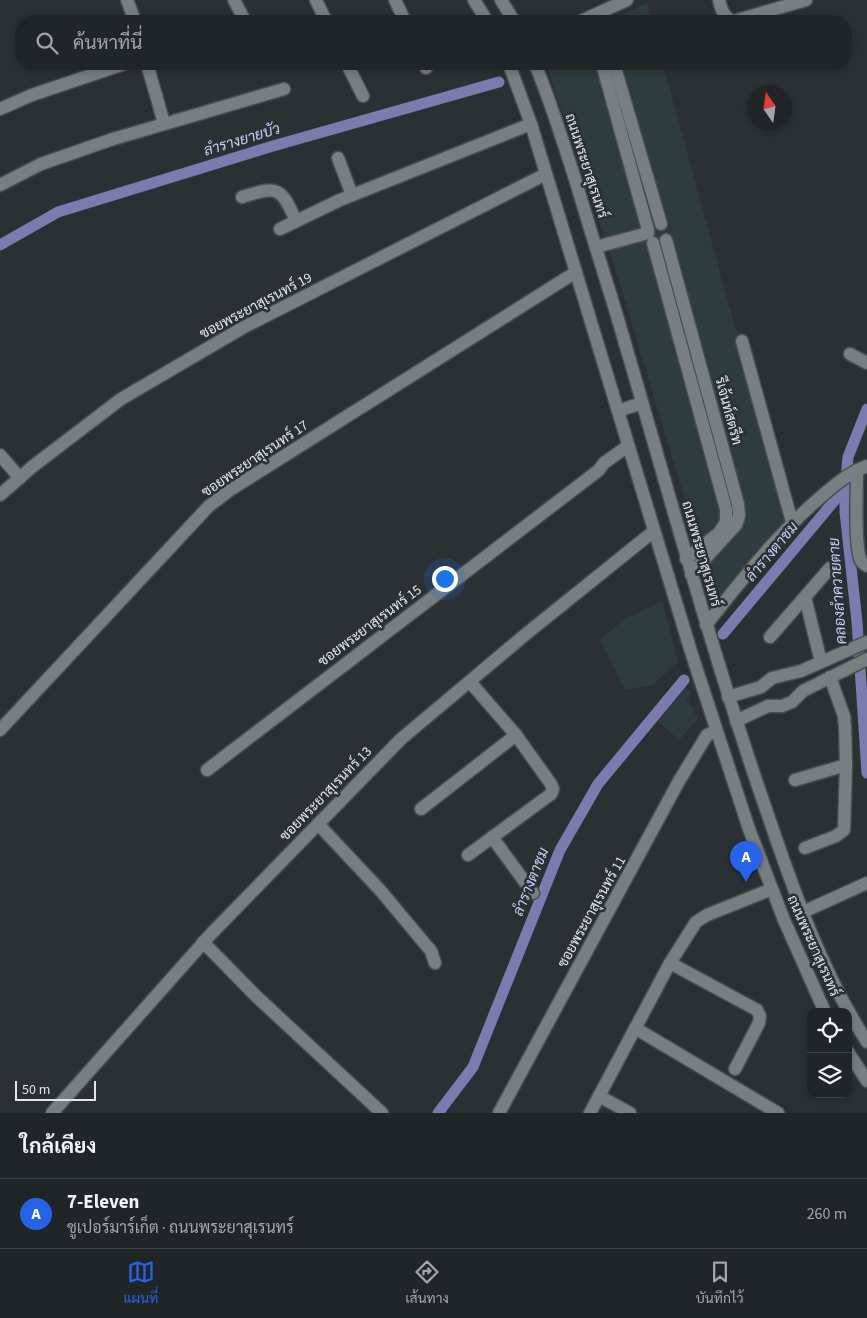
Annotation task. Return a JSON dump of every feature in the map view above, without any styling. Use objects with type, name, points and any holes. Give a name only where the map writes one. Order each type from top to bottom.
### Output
[{"type":"street","points":[[127,0],[132,15]]},
{"type":"street","points":[[234,0],[242,15]]},
{"type":"street","points":[[316,0],[323,15]]},
{"type":"street","points":[[395,0],[402,15]]},
{"type":"street","points":[[474,0],[483,15]]},
{"type":"street","points":[[501,0],[510,15]]},
{"type":"street","points":[[594,15],[627,0]]},
{"type":"street","points":[[719,0],[725,15]]},
{"type":"street","points":[[755,15],[806,0]]},
{"type":"street","points":[[0,109],[32,95],[106,70]]},
{"type":"street","points":[[149,70],[164,124]]},
{"type":"street","points":[[351,70],[363,96]]},
{"type":"street","name":"ถนนพระยาสุเรนทร์","points":[[511,70],[531,124],[716,731],[749,829],[772,889],[823,1008]]},
{"type":"street","name":"ถนนพระยาสุเรนทร์","points":[[537,70],[558,125],[597,251],[728,698],[780,854],[832,978],[856,1026],[867,1042]]},
{"type":"street","name":"รีเจ้นท์สตรีท","points":[[604,70],[726,510],[726,522],[719,533],[686,560]]},
{"type":"street","name":"รีเจ้นท์สตรีท","points":[[616,70],[661,224],[668,231],[666,240],[738,510],[736,524],[691,574]]},
{"type":"street","points":[[0,185],[40,164],[113,139],[284,89]]},
{"type":"street","points":[[280,229],[352,195],[531,124]]},
{"type":"street","points":[[338,158],[352,195]]},
{"type":"street","name":"ซอยพระยาสุเรนทร์ 19","points":[[0,496],[20,478],[121,399],[244,327],[546,174]]},
{"type":"street","points":[[242,198],[266,189],[274,190],[282,195],[289,204],[296,221]]},
{"type":"street","points":[[650,237],[652,226],[661,224]]},
{"type":"street","points":[[597,251],[650,237],[661,244],[666,240]]},
{"type":"street","name":"ซอยพระยาสุเรนทร์ 17","points":[[0,730],[209,506],[230,490],[576,272]]},
{"type":"street","points":[[742,341],[792,522]]},
{"type":"street","points":[[850,354],[867,363]]},
{"type":"street","points":[[618,411],[642,403]]},
{"type":"street","name":"ซอยพระยาสุเรนทร์ 15","points":[[207,770],[599,470],[604,462],[630,450]]},
{"type":"street","points":[[0,455],[20,478]]},
{"type":"street","points":[[706,625],[792,522],[834,485],[859,469]]},
{"type":"street","points":[[859,469],[856,515],[859,555],[862,562],[867,566]]},
{"type":"street","name":"ซอยพระยาสุเรนทร์ 13","points":[[52,1113],[203,942],[401,739],[654,531]]},
{"type":"street","points":[[770,637],[830,568]]},
{"type":"street","points":[[805,597],[821,662]]},
{"type":"street","points":[[728,698],[761,687],[772,678],[801,671],[867,642]]},
{"type":"street","points":[[736,721],[768,706],[782,706],[792,702],[803,690],[867,660]]},
{"type":"street","points":[[805,848],[836,836],[844,830],[846,765],[844,716],[830,677]]},
{"type":"street","points":[[468,855],[551,794],[553,789],[516,735],[470,682]]},
{"type":"street","points":[[761,687],[768,706]]},
{"type":"street","name":"ซอยพระยาสุเรนทร์ 11","points":[[499,1113],[679,781],[707,735],[716,731]]},
{"type":"street","points":[[421,809],[516,735]]},
{"type":"street","points":[[795,780],[846,765]]},
{"type":"street","points":[[318,824],[380,890],[431,951],[435,963]]},
{"type":"street","points":[[492,837],[533,893]]},
{"type":"street","points":[[803,912],[863,885]]},
{"type":"street","points":[[590,1113],[670,963],[696,922],[707,915],[772,889]]},
{"type":"street","points":[[203,942],[299,1037],[382,1113]]},
{"type":"street","points":[[670,963],[757,1010],[760,1016],[759,1023],[735,1069]]},
{"type":"street","points":[[635,1028],[778,1113]]},
{"type":"street","points":[[849,1053],[867,1081]]},
{"type":"street","points":[[599,1096],[630,1113]]},
{"type":"shaded area","points":[[647,3],[650,15],[622,15]]},
{"type":"shaded area","points":[[548,70],[665,70],[788,521],[717,606],[616,271]]},
{"type":"shaded area","points":[[662,601],[678,661],[653,685],[625,690],[600,640],[626,618]]},
{"type":"shaded area","points":[[685,688],[692,694],[686,701],[695,709],[692,711],[699,717],[679,740],[657,720]]},
{"type":"waterway","name":"ลำรางยายบัว","points":[[0,245],[58,212],[273,146],[499,82]]},
{"type":"waterway","name":"คลองลำควายตาย","points":[[867,409],[848,457],[845,488],[845,512],[857,622],[867,773]]},
{"type":"waterway","name":"ลำรางตาชม","points":[[723,634],[845,488]]},
{"type":"waterway","name":"ลำรางตาชม","points":[[438,1113],[473,1067],[560,850],[598,784],[684,680]]},
{"type":"place","name":"7-Eleven","points":[[746,882]]}]
